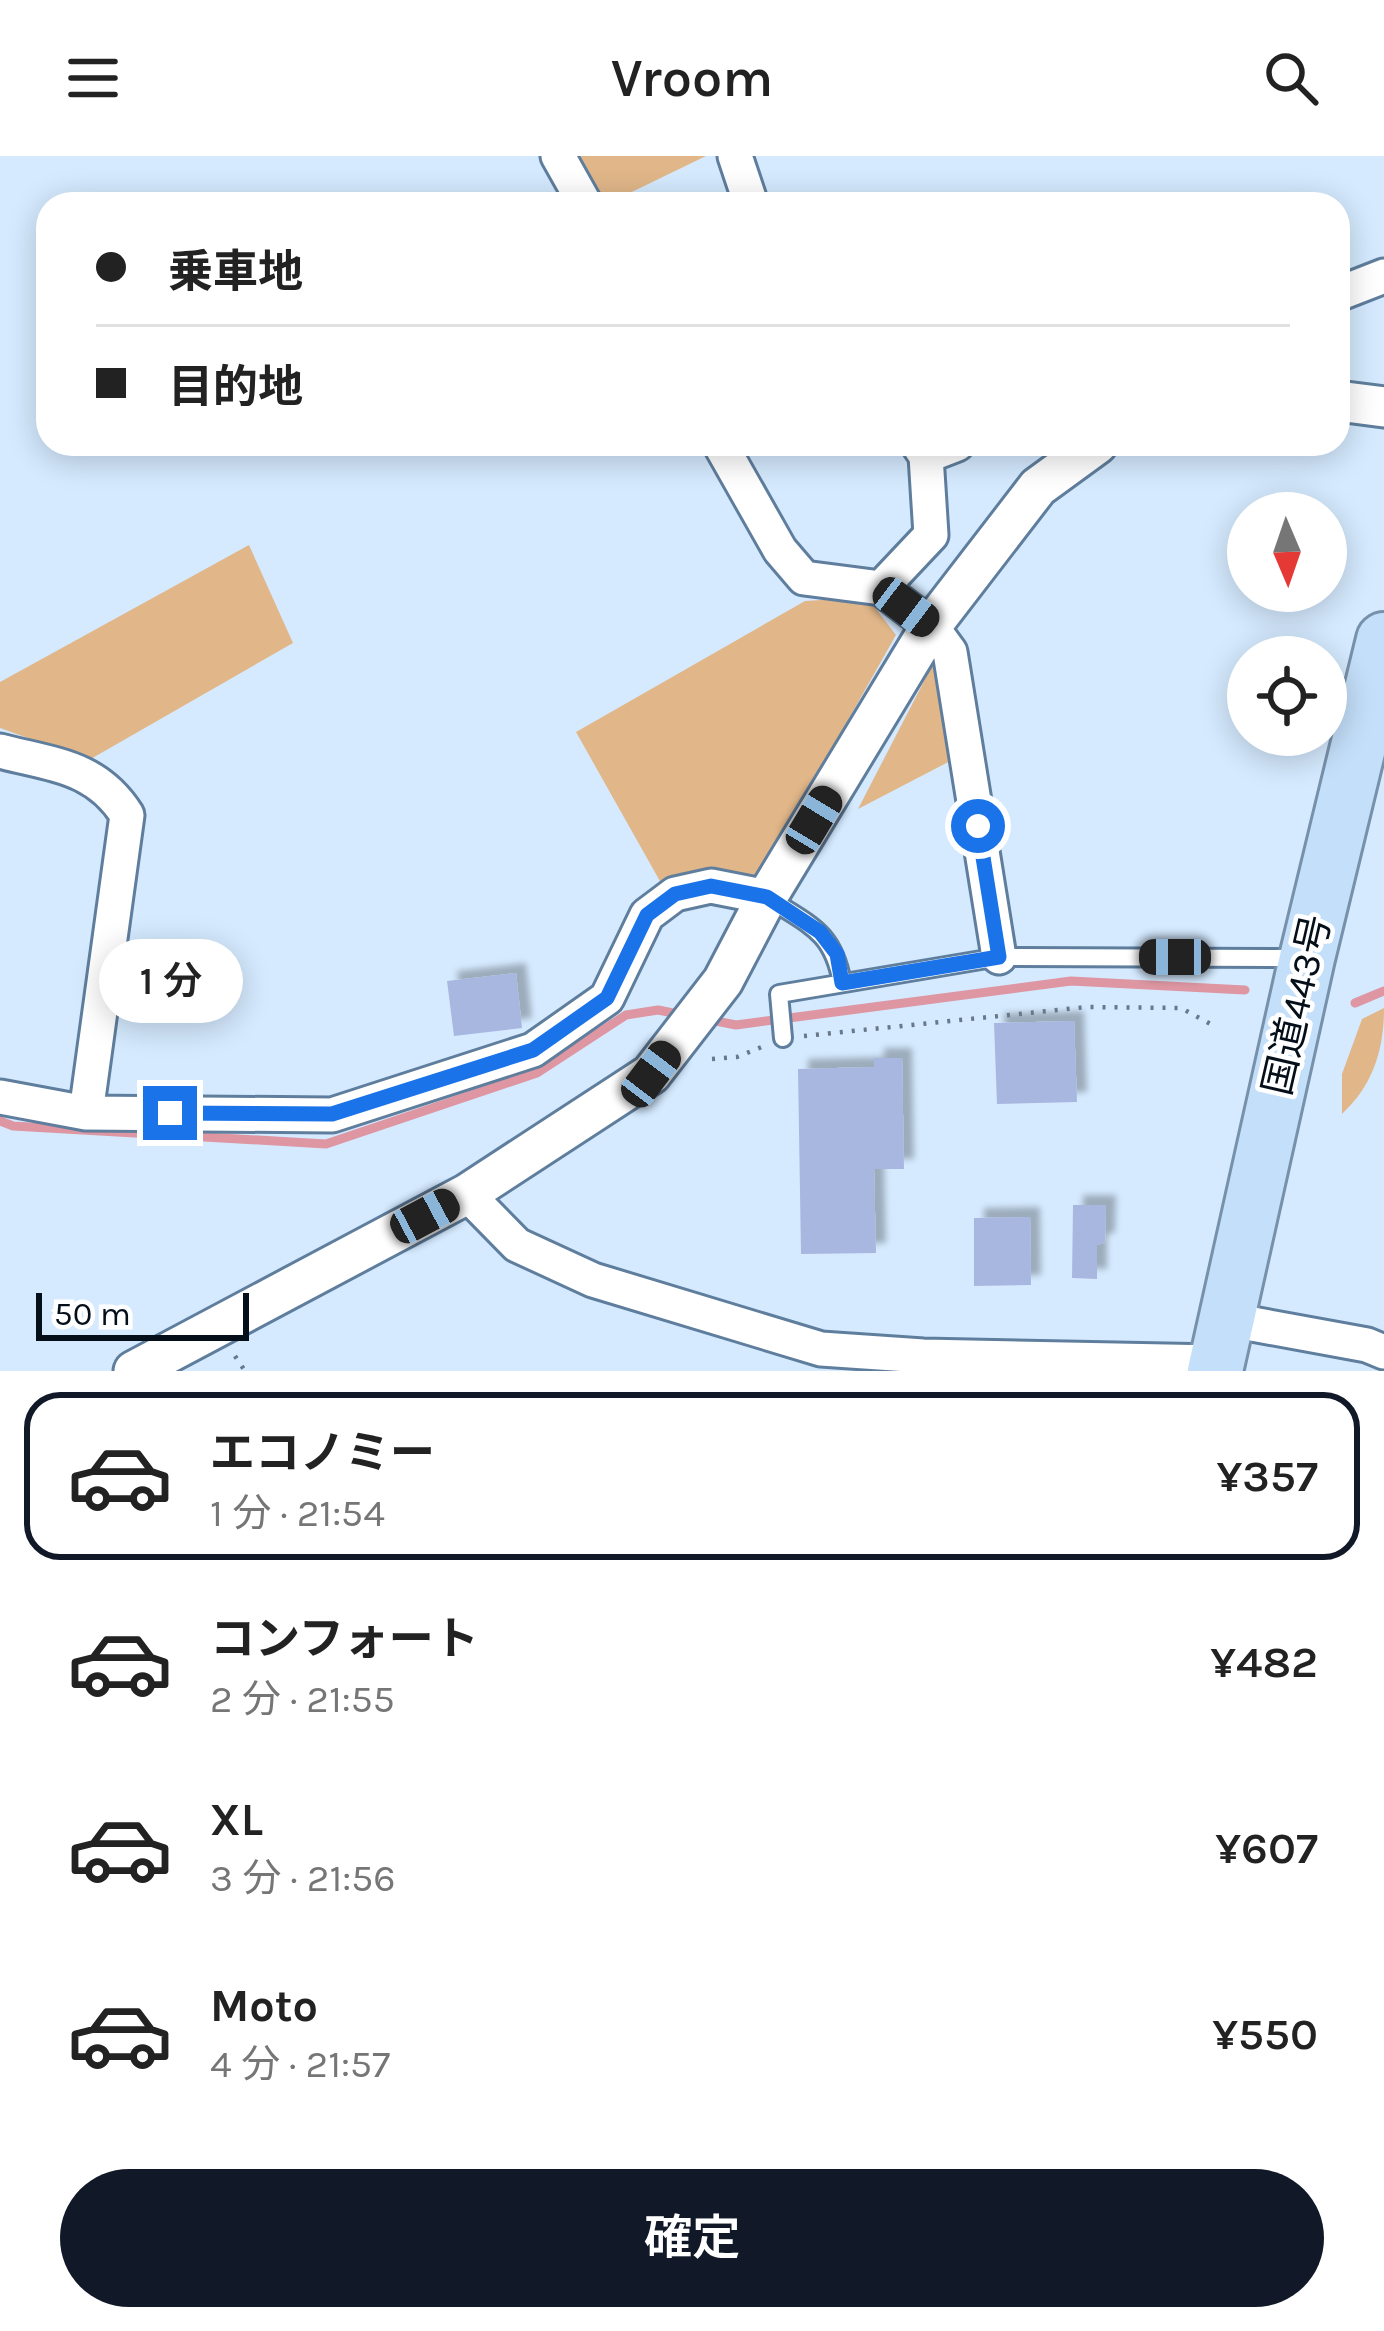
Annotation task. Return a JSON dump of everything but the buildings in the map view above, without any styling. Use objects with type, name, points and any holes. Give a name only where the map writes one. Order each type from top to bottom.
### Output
[{"type":"highway","name":"国道443号","points":[[1219,1351],[1384,640]]},
{"type":"street","points":[[558,156],[578,192]]},
{"type":"street","points":[[735,156],[747,192]]},
{"type":"street","points":[[1350,289],[1384,276]]},
{"type":"street","points":[[1350,402],[1384,407]]},
{"type":"street","points":[[728,456],[780,550],[804,578],[881,588],[931,626],[950,652],[999,957]]},
{"type":"street","points":[[881,588],[931,536],[934,456]]},
{"type":"street","points":[[134,1371],[467,1194],[651,1074],[700,1032],[767,897],[931,626],[1038,487],[1080,456]]},
{"type":"street","points":[[0,752],[86,773],[113,793],[127,815],[86,1113]]},
{"type":"street","points":[[0,1097],[86,1113],[332,1114],[533,1050],[607,998],[647,915],[675,894],[711,886],[767,897]]},
{"type":"street","points":[[467,1194],[517,1245],[592,1280],[821,1349],[923,1356],[1367,1345],[1384,1352]]},
{"type":"lane","points":[[767,897],[820,932],[837,954],[842,983]]},
{"type":"lane","points":[[783,1038],[779,994],[999,957],[1307,958]]},
{"type":"path","points":[[700,1032],[737,1057],[783,1038],[1087,1007],[1180,1008],[1216,1027]]},
{"type":"shaded area","points":[[575,156],[706,156],[632,192],[599,192]]},
{"type":"shaded area","points":[[249,545],[293,643],[89,760],[0,728],[0,682]]},
{"type":"shaded area","points":[[867,597],[896,635],[759,878],[709,871],[661,883],[576,732],[805,601]]},
{"type":"shaded area","points":[[937,660],[956,758],[858,809],[934,662]]},
{"type":"shaded area","points":[[1384,1008],[1375,1066],[1342,1114],[1342,1074],[1362,1019]]},
{"type":"waterway","points":[[706,1019],[736,1025],[1071,981],[1245,990]]},
{"type":"waterway","points":[[1355,1003],[1384,991]]},
{"type":"waterway","points":[[0,1121],[13,1126],[326,1144],[537,1073],[626,1015],[658,1010],[683,1015]]},
{"type":"route","points":[[170,1113],[332,1114],[533,1050],[607,998],[647,915],[675,894],[711,886],[767,897],[820,932],[837,954],[842,983],[999,957],[978,826]]}]
